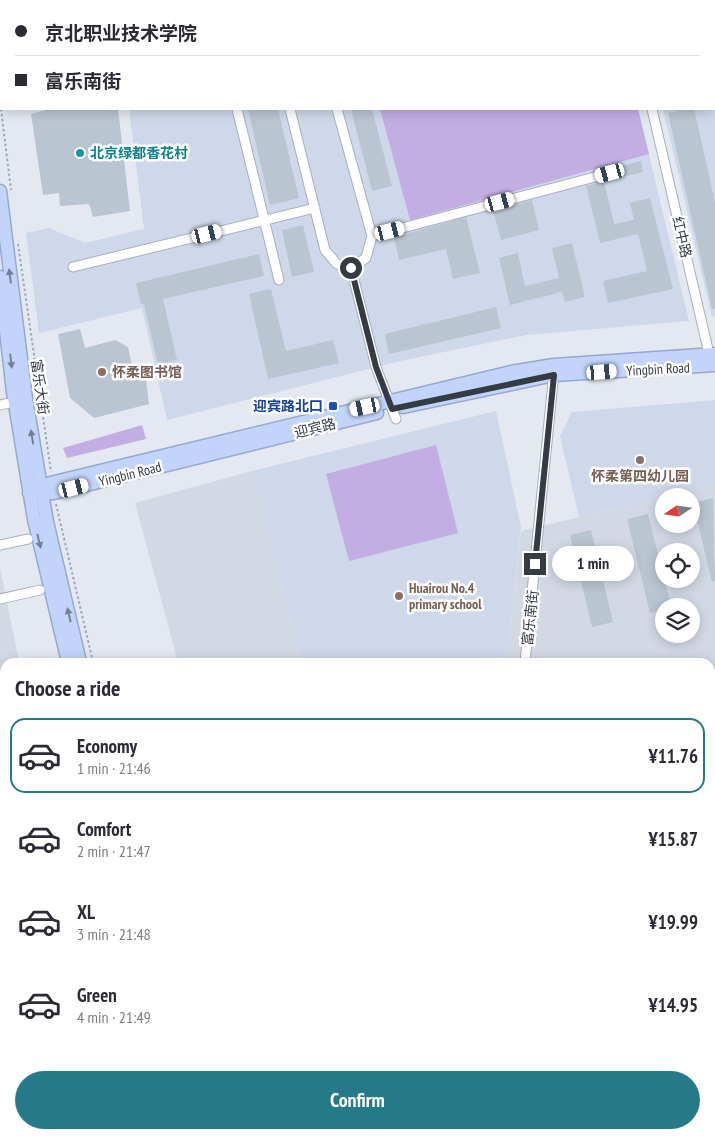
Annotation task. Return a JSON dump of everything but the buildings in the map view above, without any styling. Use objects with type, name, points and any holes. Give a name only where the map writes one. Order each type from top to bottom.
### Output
[{"type":"main road","name":"富乐大街","points":[[3,191],[29,494],[67,658]]},
{"type":"main road","name":"富乐大街","points":[[0,278],[21,400],[51,495],[79,658]]},
{"type":"main road","name":"Yingbin Road","points":[[29,494],[51,495],[392,410],[510,372],[713,360]]},
{"type":"street","points":[[237,110],[279,280]]},
{"type":"street","points":[[290,110],[325,250],[337,264],[351,268],[366,258],[372,236],[337,110]]},
{"type":"street","name":"红中路","points":[[652,110],[713,360]]},
{"type":"street","points":[[372,236],[610,173]]},
{"type":"street","points":[[73,267],[315,208]]},
{"type":"street","points":[[351,268],[376,367],[392,410]]},
{"type":"street","name":"富乐南街","points":[[525,658],[554,370]]},
{"type":"street","points":[[0,405],[21,400]]},
{"type":"street","points":[[0,545],[28,539]]},
{"type":"street","points":[[0,599],[40,590]]},
{"type":"path","points":[[1,110],[3,191]]},
{"type":"path","name":"富乐大街","points":[[17,236],[51,495],[92,658]]},
{"type":"shaded area","points":[[129,110],[638,110],[689,321],[526,335],[396,362],[167,420],[142,308],[39,333],[26,233],[49,228],[85,243],[144,229]]},
{"type":"shaded area","points":[[380,110],[638,110],[649,154],[410,220]]},
{"type":"shaded area","points":[[663,110],[715,110],[715,316],[712,317]]},
{"type":"shaded area","name":"怀柔第四幼儿园","points":[[715,400],[715,485],[700,489],[655,488],[655,499],[579,517],[560,436],[572,412]]},
{"type":"shaded area","name":"Huairou No.4 primary school","points":[[496,411],[521,527],[507,658],[300,658],[252,471]]},
{"type":"shaded area","points":[[142,425],[146,439],[67,458],[63,448]]},
{"type":"shaded area","points":[[436,445],[458,533],[349,561],[326,474]]},
{"type":"shaded area","points":[[252,471],[300,658],[177,658],[135,503]]},
{"type":"shaded area","points":[[715,485],[715,658],[507,658],[521,531],[655,499],[655,533],[700,533],[700,489]]},
{"type":"shaded area","points":[[0,568],[18,658],[0,658]]},
{"type":"place","name":"北京绿都香花村","points":[[80,153]]},
{"type":"place","name":"怀柔图书馆","points":[[102,372]]},
{"type":"place","name":"迎宾路北口","points":[[333,406]]},
{"type":"place","name":"怀柔第四幼儿园","points":[[640,460]]},
{"type":"place","name":"Huairou No.4 primary school","points":[[399,596]]},
{"type":"route","points":[[351,268],[376,367],[392,409],[481,388],[554,375],[535,564]]}]
